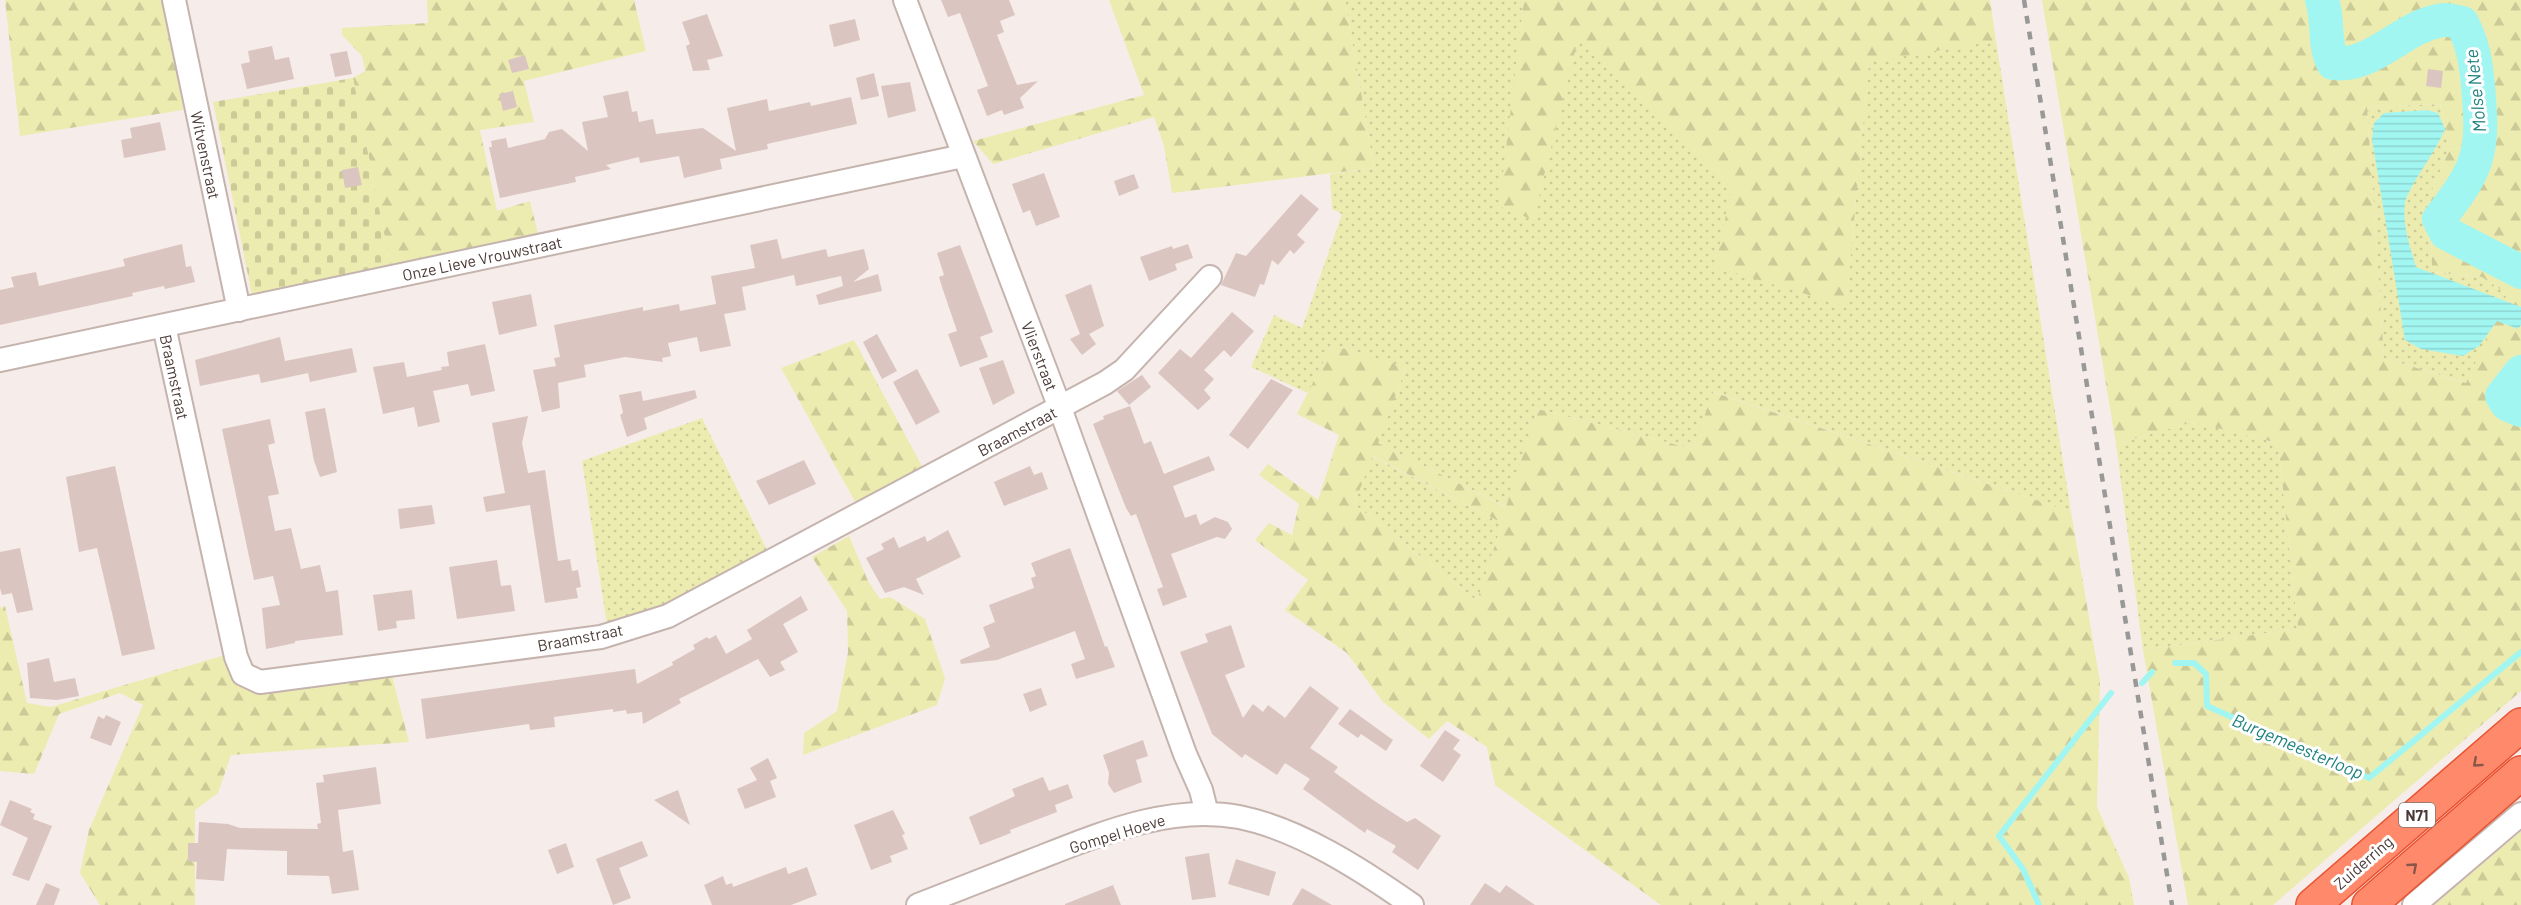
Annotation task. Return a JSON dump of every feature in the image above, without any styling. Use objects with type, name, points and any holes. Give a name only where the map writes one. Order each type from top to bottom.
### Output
[{"type":"highway","name":"Zuiderring","points":[[2313,905],[2521,725]]},
{"type":"highway","name":"N71","points":[[2368,905],[2521,773]]},
{"type":"street","name":"Witvenstraat","points":[[174,0],[239,310]]},
{"type":"street","name":"Vlierstraat","points":[[905,0],[1060,408],[1208,814]]},
{"type":"street","name":"Onze Lieve Vrouwstraat","points":[[0,360],[963,156]]},
{"type":"street","name":"Braamstraat","points":[[164,326],[236,657],[243,674],[260,682],[602,637],[668,616],[1060,408],[1124,370],[1210,277]]},
{"type":"street","name":"Gompel Hoeve","points":[[918,905],[1096,836],[1163,817],[1208,814],[1257,821],[1289,834],[1356,867],[1412,905]]},
{"type":"street","points":[[2414,905],[2521,814]]},
{"type":"green space","points":[[5,0],[162,0],[175,53],[183,110],[20,136]]},
{"type":"green space","points":[[427,0],[634,0],[646,51],[524,81],[534,122],[480,130],[497,211],[530,201],[539,238],[391,268],[353,78],[365,71],[362,56],[342,35],[342,28],[428,23]]},
{"type":"green space","points":[[1109,0],[1345,0],[1374,168],[1172,193],[1164,146],[1154,117],[993,164],[973,141],[1144,95]]},
{"type":"green space","points":[[1345,0],[1524,0],[1500,206],[1533,219],[1579,34],[1732,186],[1846,305],[1869,61],[1996,41],[2071,512],[1714,392],[1693,449],[1538,409],[1507,507],[1377,443],[1406,368],[1332,345],[1308,393],[1251,367],[1274,315],[1302,328],[1342,214],[1332,209],[1330,174],[1374,168]]},
{"type":"green space","points":[[1524,0],[1990,0],[1996,41],[1869,62],[1846,306],[1715,267],[1732,186],[1579,35],[1533,220],[1499,206]]},
{"type":"green space","points":[[2042,0],[2521,0],[2521,691],[2273,905],[2188,905],[2143,650],[2298,629],[2278,443],[2193,422],[2116,444]],"holes":[[[2440,104],[2451,145],[2431,193],[2432,272],[2482,277],[2507,294],[2466,383],[2384,358],[2367,107]]]},
{"type":"green space","points":[[353,78],[391,268],[252,295],[213,102]]},
{"type":"green space","points":[[2440,104],[2451,145],[2431,193],[2432,272],[2482,277],[2507,294],[2467,383],[2384,358],[2367,107]]},
{"type":"green space","points":[[854,340],[924,470],[857,505],[781,368]]},
{"type":"green space","points":[[1332,345],[1406,367],[1378,443],[1506,507],[1538,409],[1693,449],[1713,392],[2071,512],[2100,682],[2097,807],[2129,878],[2134,905],[1661,905],[1495,785],[1487,747],[1447,721],[1429,739],[1383,702],[1347,653],[1285,610],[1308,580],[1255,540],[1269,523],[1292,535],[1299,504],[1259,475],[1268,464],[1318,500],[1339,435],[1297,414]],"holes":[[[1373,456],[1502,523],[1477,601],[1354,504]]]},
{"type":"green space","points":[[702,418],[768,552],[672,606],[607,625],[582,461]]},
{"type":"green space","points":[[2193,422],[2278,443],[2298,629],[2143,650],[2116,444]]},
{"type":"green space","points":[[1372,456],[1502,523],[1477,601],[1354,504]]},
{"type":"green space","points":[[849,536],[868,581],[880,599],[890,597],[925,619],[945,678],[937,705],[803,755],[804,733],[837,711],[848,652],[847,611],[812,557]]},
{"type":"green space","points":[[5,606],[27,703],[51,707],[225,655],[236,681],[245,688],[261,694],[392,676],[409,742],[231,755],[218,793],[195,810],[195,905],[100,905],[80,873],[89,830],[143,705],[120,693],[59,714],[34,774],[0,771],[0,608]]},
{"type":"green space","points":[[2521,831],[2521,905],[2434,905]]},
{"type":"water","points":[[2427,110],[2438,113],[2445,129],[2411,188],[2405,203],[2406,227],[2416,267],[2521,307],[2521,325],[2518,329],[2497,321],[2479,346],[2463,356],[2421,349],[2405,340],[2372,139],[2374,123],[2384,113]]},
{"type":"building","points":[[941,0],[1009,0],[1015,15],[1000,21],[1004,32],[997,35],[1017,85],[1038,81],[1020,98],[1024,108],[1004,115],[1002,110],[987,116],[977,90],[988,86],[960,13],[948,17]]},
{"type":"building","points":[[707,14],[723,56],[707,60],[710,70],[693,71],[686,46],[690,44],[682,22]]},
{"type":"building","points":[[855,19],[860,40],[834,47],[829,25]]},
{"type":"building","points":[[272,46],[275,60],[289,57],[294,79],[247,89],[241,64],[250,62],[248,51]]},
{"type":"building","points":[[347,51],[352,74],[335,77],[330,54]]},
{"type":"building","points":[[525,55],[529,69],[512,73],[508,60]]},
{"type":"building","points":[[2428,69],[2443,71],[2441,88],[2426,86]]},
{"type":"building","points":[[874,73],[879,96],[861,100],[856,78]]},
{"type":"building","points":[[910,82],[916,111],[888,118],[881,86]]},
{"type":"building","points":[[513,91],[517,107],[503,111],[499,94]]},
{"type":"building","points":[[628,91],[632,112],[637,111],[639,122],[653,119],[656,134],[703,128],[736,151],[727,108],[767,99],[769,111],[810,102],[811,106],[851,97],[857,124],[767,144],[768,149],[720,159],[722,169],[684,178],[679,156],[640,163],[639,157],[606,165],[611,169],[575,177],[576,182],[500,198],[489,147],[492,147],[491,141],[506,138],[508,148],[545,139],[549,132],[562,129],[588,151],[582,122],[608,117],[603,96]]},
{"type":"building","points":[[160,122],[166,150],[124,158],[121,140],[132,138],[130,128]]},
{"type":"building","points":[[358,167],[362,185],[345,188],[342,170]]},
{"type":"building","points":[[1044,173],[1060,217],[1036,226],[1030,210],[1023,213],[1012,184]]},
{"type":"building","points":[[1134,174],[1139,188],[1119,196],[1114,181]]},
{"type":"building","points":[[1301,194],[1319,209],[1297,235],[1305,242],[1294,254],[1290,250],[1278,265],[1272,260],[1264,285],[1260,284],[1255,297],[1221,285],[1236,253],[1246,256]]},
{"type":"building","points":[[777,239],[782,259],[826,249],[828,257],[864,249],[869,269],[853,282],[878,274],[882,291],[819,305],[816,295],[843,286],[841,276],[796,286],[794,275],[742,287],[746,310],[724,314],[731,346],[700,352],[697,337],[668,343],[671,356],[662,358],[663,362],[625,357],[584,365],[586,377],[558,383],[560,408],[542,412],[533,370],[556,366],[554,358],[560,357],[554,325],[643,307],[643,311],[679,304],[680,311],[716,304],[711,276],[755,268],[750,245]]},
{"type":"building","points":[[182,244],[186,267],[191,266],[195,282],[132,293],[133,296],[0,325],[0,290],[14,287],[11,277],[36,272],[39,286],[125,266],[123,259]]},
{"type":"building","points":[[1188,244],[1193,258],[1175,264],[1177,270],[1149,281],[1140,257],[1172,246],[1173,249]]},
{"type":"building","points":[[960,245],[993,332],[980,337],[988,357],[960,367],[948,334],[957,331],[939,277],[944,275],[937,253]]},
{"type":"building","points":[[1091,284],[1104,326],[1089,334],[1096,344],[1082,355],[1070,339],[1080,334],[1065,295]]},
{"type":"building","points":[[531,294],[537,326],[499,335],[492,302]]},
{"type":"building","points":[[1232,312],[1254,331],[1231,357],[1224,350],[1204,370],[1214,379],[1204,390],[1211,398],[1198,410],[1158,373],[1180,349],[1191,358]]},
{"type":"building","points":[[877,334],[897,371],[882,379],[863,342]]},
{"type":"building","points":[[280,337],[285,361],[352,348],[357,372],[310,382],[308,373],[261,383],[259,374],[200,386],[195,360]]},
{"type":"building","points":[[485,344],[495,391],[471,396],[468,384],[433,391],[440,422],[418,427],[414,407],[383,414],[373,367],[404,362],[407,377],[442,370],[441,367],[449,366],[447,352]]},
{"type":"building","points":[[1003,360],[1015,393],[993,405],[979,368]]},
{"type":"building","points":[[917,369],[940,412],[916,425],[893,382]]},
{"type":"building","points":[[1142,375],[1151,387],[1129,405],[1117,391]]},
{"type":"building","points":[[1271,379],[1293,390],[1248,449],[1229,435]]},
{"type":"building","points":[[695,390],[697,398],[644,418],[647,429],[627,437],[620,415],[623,413],[619,395],[641,391],[643,401]]},
{"type":"building","points":[[1130,406],[1144,444],[1151,441],[1164,474],[1209,456],[1215,470],[1173,486],[1185,518],[1196,514],[1200,525],[1215,517],[1228,522],[1232,529],[1225,539],[1217,537],[1171,554],[1187,597],[1163,606],[1157,589],[1163,587],[1136,514],[1131,516],[1126,508],[1093,424],[1104,419],[1103,416]]},
{"type":"building","points":[[325,408],[337,472],[320,477],[314,461],[305,412]]},
{"type":"building","points":[[528,416],[522,443],[528,473],[545,470],[558,561],[570,559],[572,571],[578,570],[581,587],[576,588],[578,598],[545,603],[530,505],[486,512],[483,497],[505,493],[492,423]]},
{"type":"building","points":[[270,419],[275,443],[268,445],[279,494],[268,496],[275,531],[291,528],[301,569],[320,565],[326,592],[338,590],[343,635],[295,641],[295,643],[266,649],[262,608],[280,605],[273,576],[254,580],[222,429]]},
{"type":"building","points":[[804,460],[816,484],[769,505],[756,481]]},
{"type":"building","points":[[115,466],[155,649],[122,656],[97,548],[79,552],[66,477]]},
{"type":"building","points":[[1030,466],[1034,475],[1042,472],[1048,489],[1004,506],[994,482]]},
{"type":"building","points":[[432,505],[435,524],[400,529],[398,509]]},
{"type":"building","points":[[948,530],[961,557],[916,579],[924,595],[904,587],[885,593],[866,558],[884,549],[881,544],[894,537],[899,548],[925,536],[927,542]]},
{"type":"building","points":[[20,548],[33,610],[17,613],[12,593],[2,595],[0,588],[0,552]]},
{"type":"building","points":[[1070,548],[1105,647],[1107,646],[1115,667],[1076,679],[1071,664],[1085,659],[1075,631],[997,660],[961,664],[960,660],[990,647],[983,627],[995,622],[989,605],[1034,588],[1031,578],[1036,576],[1031,563]]},
{"type":"building","points":[[497,560],[501,586],[511,585],[515,611],[457,619],[449,567]]},
{"type":"building","points":[[412,590],[415,619],[396,621],[397,628],[378,631],[373,595]]},
{"type":"building","points":[[801,596],[808,610],[783,624],[798,652],[780,662],[785,670],[770,677],[758,659],[679,699],[681,703],[643,724],[642,712],[627,714],[626,710],[613,712],[613,709],[554,717],[555,727],[530,730],[529,724],[426,739],[421,699],[635,669],[637,684],[673,665],[672,662],[695,649],[693,645],[707,637],[709,639],[716,635],[726,654],[752,639],[747,630]]},
{"type":"building","points":[[1231,625],[1245,667],[1225,675],[1243,718],[1253,704],[1263,712],[1268,705],[1285,718],[1310,686],[1339,708],[1310,748],[1338,767],[1334,772],[1373,800],[1407,822],[1415,818],[1441,836],[1418,870],[1392,852],[1396,846],[1367,829],[1365,833],[1303,789],[1310,779],[1285,763],[1277,775],[1245,754],[1242,758],[1212,734],[1180,652],[1208,642],[1205,634]]},
{"type":"building","points":[[49,658],[54,682],[75,678],[79,696],[57,700],[30,698],[27,663]]},
{"type":"building","points":[[1041,688],[1047,705],[1030,712],[1023,694]]},
{"type":"building","points":[[1350,709],[1393,740],[1386,751],[1361,734],[1358,738],[1338,724]]},
{"type":"building","points":[[106,715],[121,722],[111,746],[90,738],[98,716],[104,719]]},
{"type":"building","points":[[1445,730],[1460,740],[1453,749],[1461,755],[1443,782],[1420,766]]},
{"type":"building","points":[[1143,740],[1148,756],[1136,760],[1142,782],[1114,793],[1108,784],[1109,773],[1103,755]]},
{"type":"building","points":[[768,758],[777,778],[770,781],[776,797],[745,809],[737,789],[757,780],[750,768]]},
{"type":"building","points":[[376,767],[381,804],[338,810],[343,852],[353,850],[359,890],[332,894],[329,876],[287,875],[287,851],[227,849],[224,881],[196,879],[197,862],[188,861],[188,843],[198,843],[199,822],[228,824],[240,828],[318,829],[317,824],[321,823],[316,783],[324,782],[323,775]]},
{"type":"building","points":[[1043,777],[1049,791],[1068,784],[1073,798],[1055,805],[1057,812],[1010,830],[1011,833],[980,845],[969,817],[1015,796],[1012,789]]},
{"type":"building","points":[[678,790],[690,825],[654,800]]},
{"type":"building","points":[[10,800],[32,809],[30,812],[35,814],[33,819],[52,826],[29,881],[12,875],[28,838],[0,825]]},
{"type":"building","points":[[893,810],[905,834],[902,835],[908,849],[890,856],[892,862],[871,870],[854,825]]},
{"type":"building","points":[[642,841],[648,856],[619,868],[631,898],[613,905],[596,859]]},
{"type":"building","points":[[566,843],[574,867],[557,874],[548,850]]},
{"type":"building","points":[[1209,853],[1216,897],[1192,900],[1185,857]]},
{"type":"building","points":[[1236,859],[1276,872],[1269,896],[1228,884]]},
{"type":"building","points":[[786,867],[788,874],[807,867],[817,895],[791,905],[712,905],[704,885],[723,876],[726,885],[732,883],[733,887]]},
{"type":"building","points":[[46,883],[60,889],[54,905],[36,905]]},
{"type":"building","points":[[1485,883],[1500,893],[1506,885],[1535,905],[1470,905]]},
{"type":"building","points":[[1113,885],[1121,905],[1065,905],[1065,904]]},
{"type":"building","points":[[1302,888],[1332,905],[1292,905]]},
{"type":"waterway","name":"Molse Nete","points":[[2322,0],[2328,48],[2333,63],[2348,63],[2362,59],[2429,23],[2446,20],[2462,23],[2471,46],[2476,69],[2480,109],[2479,143],[2471,171],[2439,219],[2446,233],[2521,272]]},
{"type":"waterway","name":"Molse Nete","points":[[2521,372],[2502,396],[2507,404],[2521,410]]},
{"type":"waterway","name":"Burgemeesterloop","points":[[2175,663],[2194,663],[2206,674],[2207,706],[2369,778],[2521,652]]},
{"type":"waterway","name":"Burgemeesterloop","points":[[2142,683],[2152,672]]},
{"type":"waterway","name":"Burgemeesterloop","points":[[2039,905],[2023,869],[1999,836],[2111,693]]},
{"type":"railway","points":[[2024,0],[2172,905]]}]
